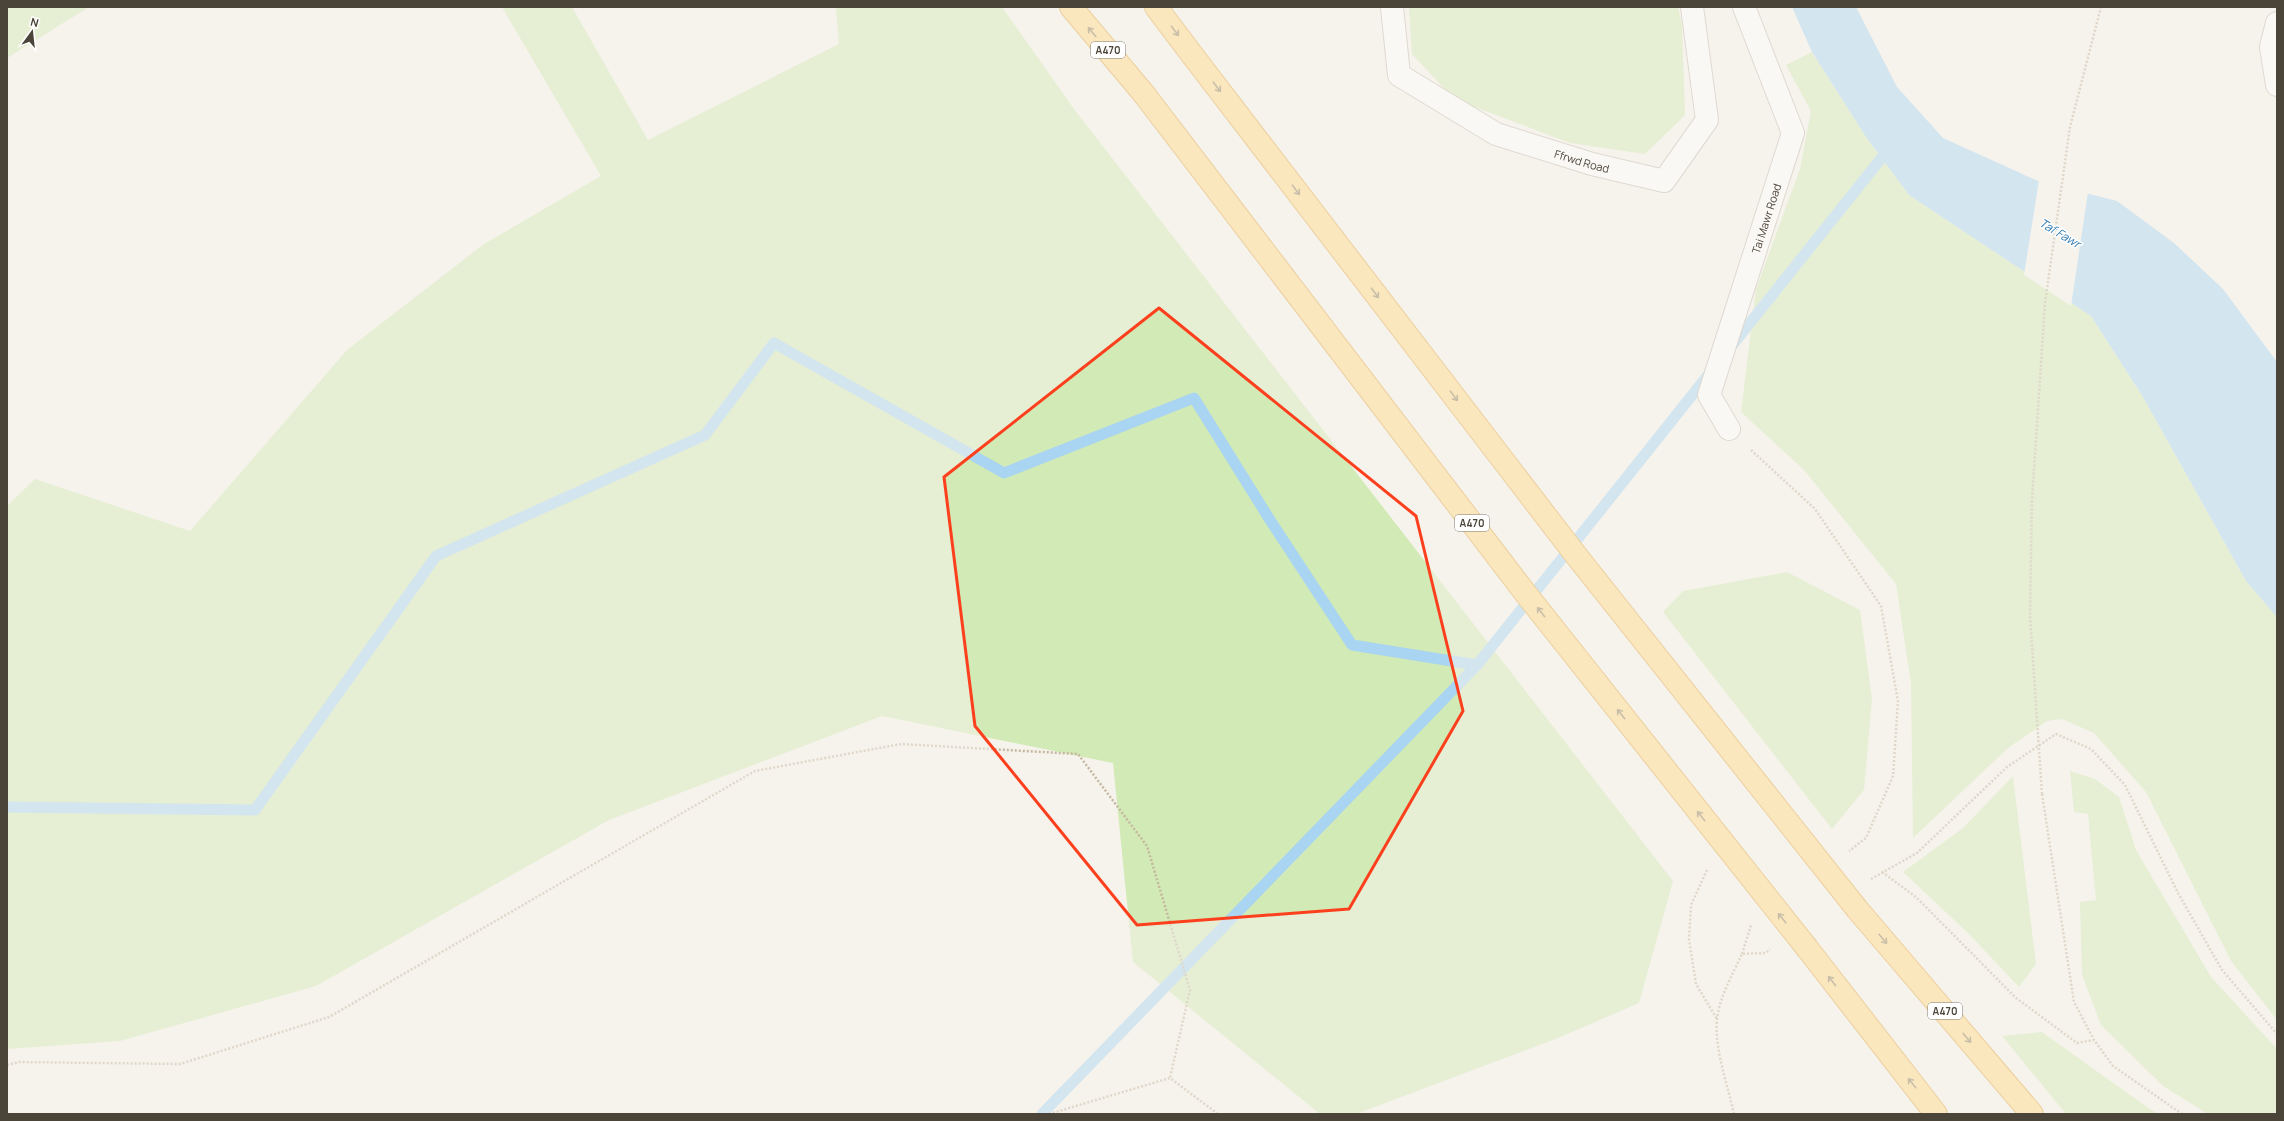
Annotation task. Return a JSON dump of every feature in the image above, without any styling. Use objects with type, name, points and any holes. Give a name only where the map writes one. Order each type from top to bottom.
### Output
[{"type":"highway","name":"A470","points":[[1071,7],[1144,94],[1526,594],[1807,948],[1936,1114]]},
{"type":"highway","name":"A470","points":[[1156,7],[1575,554],[1857,909],[2032,1114]]},
{"type":"street","name":"Ffrwd Road","points":[[1392,7],[1399,75],[1496,134],[1592,164],[1664,181],[1707,120],[1692,7]]},
{"type":"street","name":"Tai Mawr Road","points":[[1729,429],[1709,395],[1793,133],[1744,7]]},
{"type":"street","points":[[2277,23],[2271,47],[2277,85]]},
{"type":"path","points":[[2101,7],[2070,127],[2044,303],[2032,499],[2030,616],[2042,794],[2074,1002],[2094,1040],[2113,1066],[2182,1114]]},
{"type":"path","points":[[1729,429],[1815,510],[1881,606],[1898,701],[1893,776],[1866,838],[1848,852]]},
{"type":"path","points":[[1869,881],[1882,872],[1917,853],[2007,767],[2056,734],[2091,749],[2125,785],[2178,893],[2222,970],[2277,1034]]},
{"type":"path","points":[[7,1065],[18,1062],[180,1064],[329,1017],[755,771],[901,744],[1078,754],[1147,846],[1190,990],[1170,1078]]},
{"type":"path","points":[[1710,862],[1691,906],[1690,940],[1696,984],[1717,1020]]},
{"type":"path","points":[[1882,872],[1916,897],[2016,998],[2077,1043],[2094,1040]]},
{"type":"path","points":[[1734,1114],[1717,1039],[1717,1020],[1724,993],[1742,954],[1750,926],[1756,922]]},
{"type":"path","points":[[1742,954],[1766,952],[1772,948]]},
{"type":"path","points":[[1049,1114],[1170,1078]]},
{"type":"path","points":[[1170,1078],[1218,1114]]},
{"type":"highlighted area","points":[[1159,308],[1416,516],[1463,711],[1349,909],[1137,925],[975,726],[944,477]]},
{"type":"green space","points":[[7,7],[89,7],[7,58]]},
{"type":"green space","points":[[502,7],[572,7],[648,140],[839,44],[836,7],[1002,7],[1074,109],[1673,881],[1639,1003],[1558,1038],[1356,1114],[1320,1114],[1133,962],[1113,763],[882,716],[609,820],[316,986],[120,1041],[7,1049],[7,506],[35,479],[190,531],[347,350],[484,244],[601,176]]},
{"type":"green space","points":[[1409,7],[1678,7],[1682,25],[1685,115],[1645,154],[1570,143],[1454,99],[1412,54]]},
{"type":"green space","points":[[1812,52],[1866,137],[1909,195],[2091,316],[2143,397],[2246,581],[2277,617],[2277,1020],[2231,961],[2146,792],[2094,733],[2062,719],[2047,721],[2008,748],[1913,838],[1911,684],[1896,584],[1804,470],[1741,412],[1756,289],[1800,169],[1811,111],[1786,65]]},
{"type":"green space","points":[[1787,572],[1860,610],[1872,699],[1864,790],[1832,829],[1663,612],[1683,591]]},
{"type":"green space","points":[[2070,771],[2095,779],[2119,797],[2136,850],[2211,977],[2277,1049],[2277,1114],[2208,1114],[2163,1086],[2101,1025],[2082,975],[2080,902],[2096,900],[2088,814],[2074,812]]},
{"type":"green space","points":[[2013,776],[2036,964],[2019,987],[1969,934],[1903,872],[1963,828]]},
{"type":"green space","points":[[2042,1032],[2158,1114],[2066,1114],[2002,1036]]},
{"type":"water","name":"Taf Fawr","points":[[1792,7],[1856,7],[1897,87],[1943,138],[2038,181],[2117,201],[2174,243],[2223,289],[2277,362],[2277,617],[2246,581],[2143,397],[2091,316],[1909,195],[1866,137],[1812,52]]},
{"type":"pier","points":[[2039,180],[2088,192],[2071,306],[2024,275]]},
{"type":"waterway","points":[[1730,348],[1891,146]]},
{"type":"waterway","points":[[7,807],[255,810],[436,556],[705,435],[774,343],[1004,473],[1194,398],[1270,520],[1352,645],[1477,665]]},
{"type":"waterway","points":[[1042,1114],[1477,665],[1709,374]]}]
